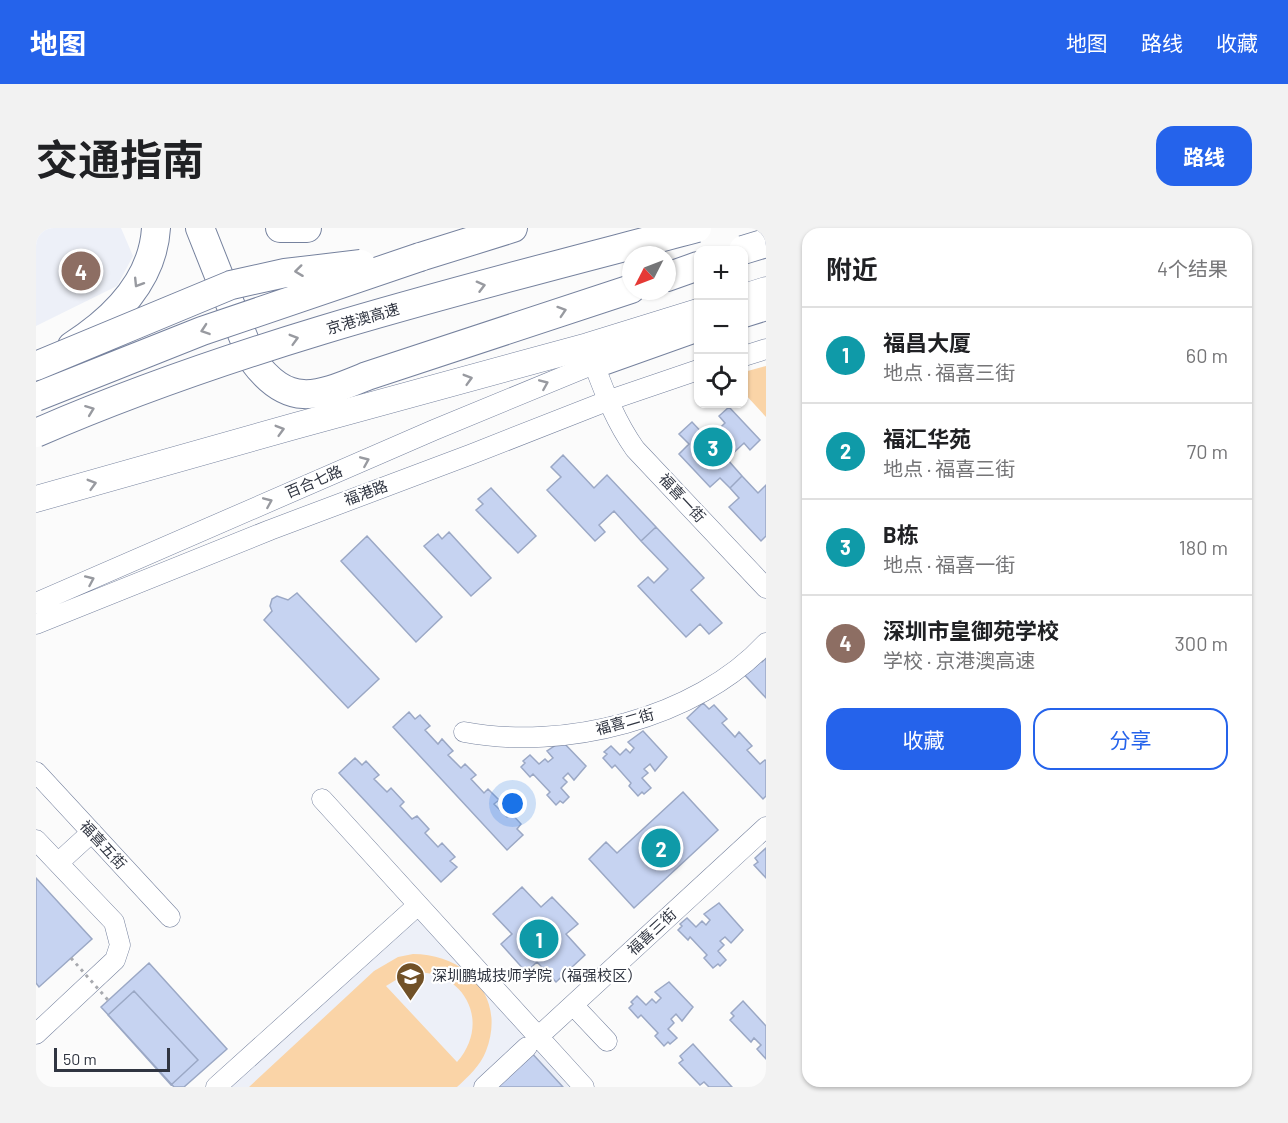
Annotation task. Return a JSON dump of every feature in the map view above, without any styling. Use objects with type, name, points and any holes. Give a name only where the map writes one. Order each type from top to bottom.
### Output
[{"type":"highway","points":[[36,367],[80,341],[123,303],[137,286],[148,266],[156,240],[156,228]]},
{"type":"highway","points":[[200,228],[252,359],[273,384],[294,393],[315,394],[334,389],[622,291]]},
{"type":"highway","points":[[280,228],[307,228]]},
{"type":"highway","points":[[471,240],[497,228]]},
{"type":"highway","points":[[36,397],[202,331],[471,240],[513,228]]},
{"type":"highway","name":"京港澳高速","points":[[36,433],[128,395],[280,343],[697,228]]},
{"type":"highway","points":[[748,248],[766,243]]},
{"type":"highway","points":[[36,367],[231,285],[285,273],[420,257]]},
{"type":"highway","points":[[676,274],[694,268]]},
{"type":"highway","points":[[748,312],[766,306]]},
{"type":"highway","points":[[594,364],[694,329]]},
{"type":"main road","points":[[748,296],[766,290]]},
{"type":"main road","points":[[36,500],[588,346],[694,314]]},
{"type":"street","points":[[748,355],[766,349]]},
{"type":"street","name":"福喜一街","points":[[594,364],[607,401],[635,449],[766,588]]},
{"type":"street","name":"百合七路","points":[[36,603],[594,364]]},
{"type":"street","name":"福港路","points":[[36,624],[270,530],[607,401],[694,372]]},
{"type":"street","name":"福喜二街","points":[[464,732],[482,736],[543,737],[589,732],[642,719],[666,710],[719,681],[766,643]]},
{"type":"street","name":"福喜五街","points":[[36,772],[170,917]]},
{"type":"street","points":[[322,799],[418,905],[532,1042],[584,1087]]},
{"type":"street","name":"福喜三街","points":[[484,1087],[766,826]]},
{"type":"street","points":[[58,863],[92,832]]},
{"type":"street","points":[[36,840],[114,922],[120,945],[115,960],[36,1034]]},
{"type":"street","points":[[216,1087],[418,905]]},
{"type":"street","points":[[573,1005],[607,1041]]},
{"type":"path","points":[[71,958],[108,1000]]},
{"type":"shaded area","points":[[36,228],[121,228],[133,256],[117,286],[36,326]]},
{"type":"shaded area","points":[[766,366],[766,417],[748,397],[748,371]]},
{"type":"shaded area","name":"深圳鹏城技师学院（福强校区）","points":[[420,917],[574,1087],[230,1087]]},
{"type":"shaded area","points":[[413,954],[432,956],[450,962],[465,970],[477,982],[486,997],[491,1013],[491,1031],[486,1051],[470,1075],[457,1087],[249,1087],[374,971],[398,957]],"holes":[[[415,972],[433,974],[460,990],[468,1002],[472,1016],[472,1031],[467,1047],[457,1062],[386,986],[404,975]]]},
{"type":"building","points":[[730,408],[760,440],[750,450],[744,443],[727,459],[742,476],[730,488],[720,478],[710,487],[679,454],[689,444],[679,434],[692,422],[708,439],[725,423],[719,416]]},
{"type":"building","points":[[563,455],[594,488],[607,475],[656,527],[641,541],[614,511],[599,525],[605,532],[595,541],[547,490],[561,477],[551,467]]},
{"type":"building","points":[[742,476],[758,493],[766,485],[766,536],[761,541],[729,507],[739,498],[730,488]]},
{"type":"building","points":[[491,488],[536,536],[518,553],[476,510],[483,504],[478,499]]},
{"type":"building","points":[[656,527],[704,578],[691,590],[722,623],[709,634],[700,624],[686,637],[638,586],[648,577],[654,583],[668,569],[641,541]]},
{"type":"building","points":[[449,532],[491,578],[471,596],[424,546],[438,534],[442,539]]},
{"type":"building","points":[[367,536],[442,617],[416,642],[341,561]]},
{"type":"building","points":[[297,593],[379,679],[348,708],[264,620],[272,611],[270,606],[272,599],[277,596],[288,600]]},
{"type":"building","points":[[756,655],[762,662],[766,658],[766,698],[740,670]]},
{"type":"building","points":[[703,703],[709,709],[714,705],[727,719],[722,723],[735,737],[739,732],[752,746],[747,750],[760,764],[766,761],[766,796],[763,799],[687,718]]},
{"type":"building","points":[[409,712],[415,719],[420,715],[430,726],[425,730],[438,744],[442,739],[453,751],[448,755],[461,768],[465,764],[476,775],[471,779],[484,793],[488,789],[499,800],[494,804],[507,817],[511,813],[521,824],[517,829],[523,835],[507,850],[393,727]]},
{"type":"building","points":[[643,731],[667,757],[655,771],[650,764],[644,769],[648,773],[642,778],[651,788],[638,796],[629,786],[631,783],[615,765],[612,768],[603,758],[607,754],[604,752],[611,746],[620,755],[626,749],[630,753],[634,748],[628,742]]},
{"type":"building","points":[[562,741],[586,766],[574,780],[568,773],[563,778],[567,782],[561,788],[569,797],[563,803],[560,801],[556,805],[547,795],[550,792],[533,774],[530,777],[521,767],[525,763],[523,761],[530,755],[539,764],[545,759],[548,762],[553,758],[547,751]]},
{"type":"building","points":[[355,758],[362,765],[366,761],[379,775],[374,779],[387,792],[391,788],[404,802],[400,806],[412,819],[417,816],[429,829],[425,833],[438,847],[442,843],[455,857],[450,861],[457,867],[441,882],[339,773]]},
{"type":"building","points":[[683,792],[718,830],[634,908],[589,859],[606,842],[617,853]]},
{"type":"building","points":[[766,848],[766,878],[754,865],[758,862],[755,858]]},
{"type":"building","points":[[36,878],[92,939],[39,987],[36,983]]},
{"type":"building","points":[[522,887],[541,907],[552,897],[578,924],[566,934],[585,955],[556,982],[537,962],[526,972],[501,944],[512,934],[493,914]]},
{"type":"building","points":[[719,903],[743,930],[731,943],[725,937],[720,941],[724,945],[718,951],[726,960],[720,966],[718,964],[713,968],[704,958],[707,955],[690,937],[688,940],[678,930],[682,926],[680,924],[687,918],[696,927],[702,921],[706,925],[710,920],[704,914]]},
{"type":"building","points":[[149,963],[227,1049],[184,1087],[174,1087],[101,1007]]},
{"type":"building","points":[[669,982],[693,1007],[682,1021],[676,1014],[671,1019],[674,1023],[668,1029],[677,1038],[664,1046],[655,1036],[658,1033],[641,1015],[638,1018],[629,1008],[637,996],[646,1005],[652,999],[656,1003],[661,998],[655,992]]},
{"type":"building","points":[[134,991],[198,1060],[171,1085],[108,1015]]},
{"type":"building","points":[[743,1001],[766,1026],[766,1059],[757,1049],[761,1045],[754,1038],[751,1042],[730,1020],[734,1016],[731,1013]]},
{"type":"building","points":[[693,1044],[732,1087],[709,1087],[704,1082],[700,1085],[679,1063],[683,1060],[680,1056]]},
{"type":"building","points":[[529,1050],[563,1087],[489,1087]]},
{"type":"place","name":"深圳市皇御苑学校","points":[[81,271]]},
{"type":"place","name":"B栋","points":[[713,447]]},
{"type":"place","name":"福汇华苑","points":[[661,848]]},
{"type":"place","name":"福昌大厦","points":[[539,939]]},
{"type":"place","name":"深圳鹏城技师学院（福强校区）","points":[[411,1002]]}]
